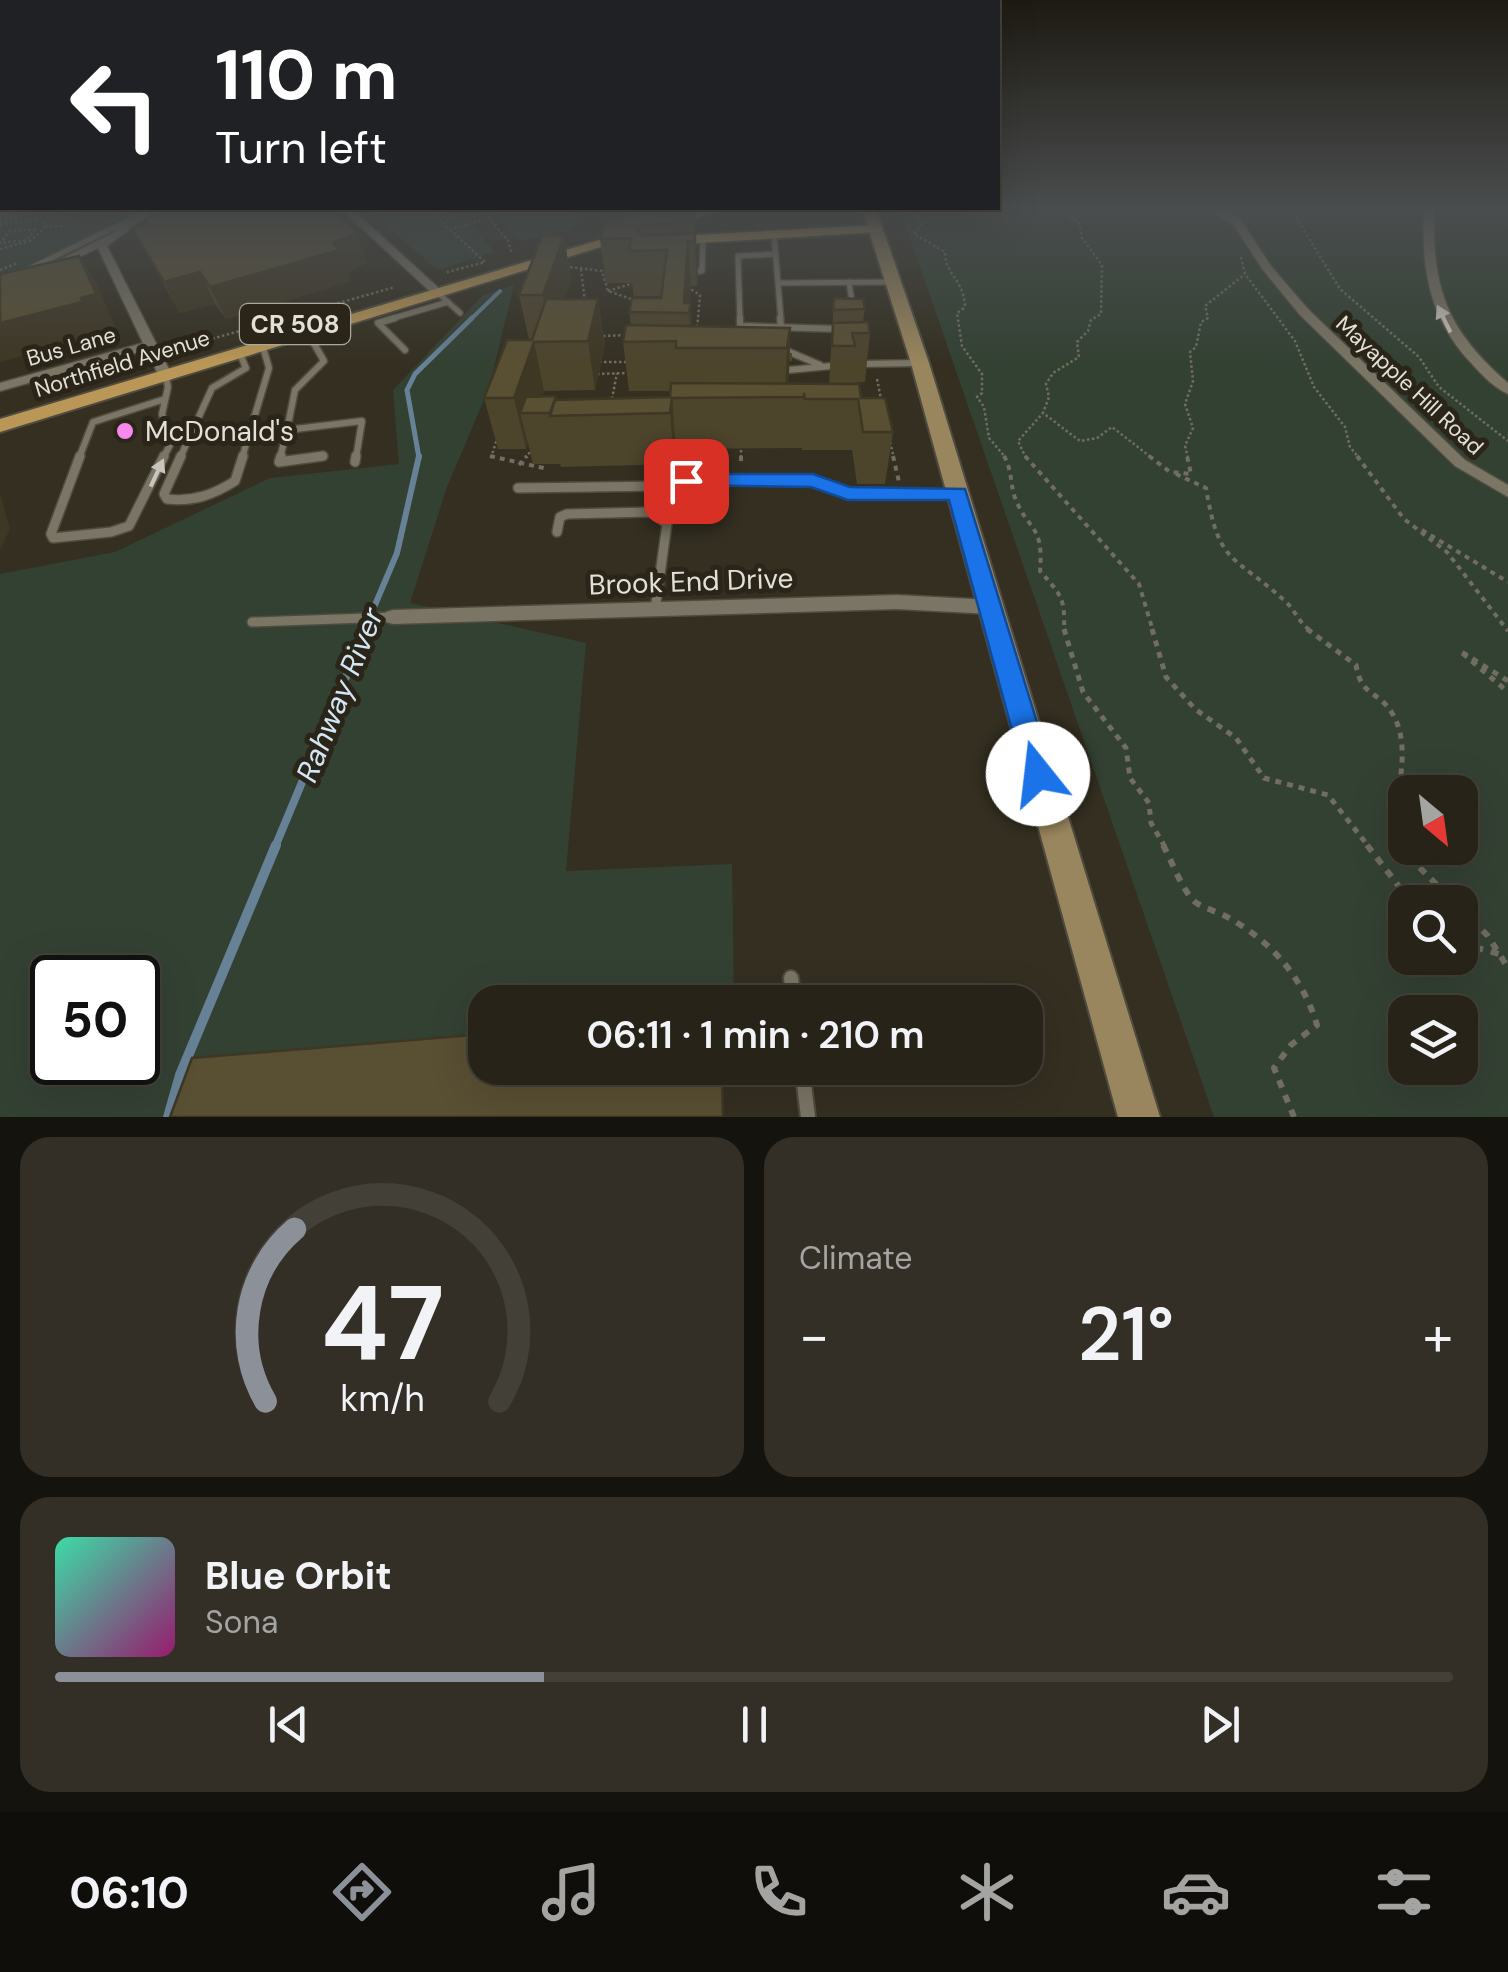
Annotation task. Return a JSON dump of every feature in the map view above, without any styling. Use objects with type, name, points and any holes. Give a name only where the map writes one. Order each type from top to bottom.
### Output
[{"type":"main road","name":"Northfield Avenue","points":[[0,410],[159,360],[531,261]]},
{"type":"main road","name":"Northfield Avenue","points":[[0,426],[100,407],[159,360],[242,362],[263,347],[440,288],[556,261]]},
{"type":"main road","points":[[886,261],[920,363],[1138,1117]]},
{"type":"street","points":[[19,279],[59,261]]},
{"type":"street","points":[[110,261],[159,360]]},
{"type":"street","points":[[408,261],[440,288]]},
{"type":"street","name":"Mayapple Hill Road","points":[[1264,261],[1304,312],[1460,463],[1508,492]]},
{"type":"street","points":[[1429,261],[1439,314],[1472,358],[1508,390]]},
{"type":"street","name":"Bus Lane","points":[[0,387],[159,360]]},
{"type":"street","name":"Brook End Drive","points":[[393,617],[897,602],[991,607]]},
{"type":"lane","points":[[19,279],[53,261]]},
{"type":"lane","points":[[648,275],[702,271],[702,261]]},
{"type":"lane","points":[[738,261],[740,326],[856,329]]},
{"type":"lane","points":[[776,261],[781,327]]},
{"type":"lane","points":[[848,282],[854,314]]},
{"type":"lane","points":[[778,284],[893,282]]},
{"type":"lane","points":[[405,350],[378,324],[440,288],[460,312]]},
{"type":"lane","points":[[308,333],[324,362],[295,390],[279,462],[323,456]]},
{"type":"lane","points":[[263,347],[270,363],[268,372],[235,481],[207,496],[183,501],[167,499],[164,494],[212,388],[242,362],[268,372]]},
{"type":"lane","points":[[770,347],[787,348],[820,365]]},
{"type":"lane","points":[[159,360],[165,399],[162,414],[170,445],[134,521],[111,532],[58,540],[50,534],[100,407],[165,399]]},
{"type":"lane","points":[[766,370],[920,363]]},
{"type":"lane","points":[[287,430],[362,421],[355,462]]},
{"type":"lane","points":[[518,488],[813,481],[848,493],[958,494]]},
{"type":"lane","points":[[556,532],[560,517],[567,514],[651,512],[661,516],[667,524],[655,610]]},
{"type":"lane","points":[[252,622],[393,617]]},
{"type":"lane","points":[[791,978],[792,985]]},
{"type":"lane","points":[[804,1085],[808,1117]]},
{"type":"path","points":[[440,288],[483,261]]},
{"type":"path","points":[[945,261],[964,288],[965,308],[958,313],[962,346],[982,374],[982,393],[977,397],[984,407],[989,438],[1014,474],[1010,488],[1014,498],[1043,542],[1040,571],[1057,591],[1067,614],[1062,624],[1064,642],[1074,656],[1088,701],[1126,748],[1124,768],[1128,777],[1149,803],[1151,823],[1194,901],[1222,911],[1250,931],[1286,965],[1314,1004],[1317,1025],[1291,1045],[1274,1068],[1280,1093],[1294,1117]]},
{"type":"path","points":[[1099,261],[1104,296],[1101,314],[1091,320],[1088,332],[1077,342],[1079,357],[1053,373],[1046,384],[1049,398],[1042,412],[1018,441],[1028,463],[1140,584],[1166,677],[1195,709],[1236,738],[1264,778],[1328,795],[1398,885]]},
{"type":"path","points":[[1242,261],[1245,274],[1295,342],[1314,386],[1345,427],[1350,447],[1404,519],[1447,552],[1508,631]]},
{"type":"path","points":[[1323,261],[1340,289],[1420,358],[1439,386],[1508,441]]},
{"type":"path","points":[[568,267],[602,272],[608,291]]},
{"type":"path","points":[[580,269],[585,300]]},
{"type":"path","points":[[670,274],[700,295],[696,339]]},
{"type":"path","points":[[1170,472],[1190,474],[1185,446],[1193,428],[1185,412],[1184,395],[1193,381],[1190,352],[1196,347],[1200,322],[1208,318],[1206,306],[1231,280],[1245,274]]},
{"type":"path","points":[[608,291],[648,275]]},
{"type":"path","points":[[159,360],[396,287]]},
{"type":"path","points":[[608,291],[639,302]]},
{"type":"path","points":[[592,336],[628,336]]},
{"type":"path","points":[[595,362],[632,362]]},
{"type":"path","points":[[874,364],[884,414]]},
{"type":"path","points":[[586,374],[635,373]]},
{"type":"path","points":[[612,399],[617,374]]},
{"type":"path","points":[[1042,412],[1080,441],[1097,438],[1112,428],[1170,472],[1206,488],[1212,524],[1219,545],[1229,558],[1289,604],[1300,624],[1356,664],[1359,685],[1394,714],[1402,760],[1394,789],[1390,840],[1436,885]]},
{"type":"path","points":[[502,424],[489,458],[548,469]]},
{"type":"path","points":[[888,430],[901,494]]},
{"type":"path","points":[[740,481],[741,442]]},
{"type":"path","points":[[519,465],[542,443]]},
{"type":"path","points":[[1404,519],[1508,582]]},
{"type":"path","points":[[1508,682],[1460,651],[1508,692]]},
{"type":"path","points":[[1478,926],[1508,968]]},
{"type":"path","points":[[1478,948],[1499,954]]},
{"type":"green space","points":[[0,261],[49,261],[0,288]]},
{"type":"green space","points":[[428,261],[466,261],[438,270]]},
{"type":"green space","points":[[918,261],[1508,261],[1508,1117],[1214,1117]]},
{"type":"green space","points":[[514,285],[489,388],[447,487],[410,603],[586,643],[566,871],[732,864],[734,985],[468,985],[468,1055],[181,1075],[168,1117],[0,1117],[0,574],[115,552],[270,478],[399,464],[393,390],[483,295]]},
{"type":"building","points":[[56,261],[81,261],[96,294],[81,298],[82,302],[0,323],[0,274]]},
{"type":"building","points":[[152,261],[301,261],[210,287],[200,272],[164,282]]},
{"type":"building","points":[[532,261],[555,261],[543,295],[519,295]]},
{"type":"building","points":[[666,261],[687,261],[684,303],[691,303],[689,313],[629,312],[632,298],[661,298]]},
{"type":"building","points":[[834,298],[863,299],[865,309],[833,310]]},
{"type":"building","points":[[546,299],[598,299],[588,341],[534,342],[514,398],[484,398],[507,340],[532,340]]},
{"type":"building","points":[[868,322],[870,333],[852,333],[855,346],[832,346],[833,323]]},
{"type":"building","points":[[626,325],[790,328],[787,348],[676,348],[676,341],[623,342]]},
{"type":"building","points":[[671,383],[859,384],[861,398],[885,398],[893,432],[863,432],[858,399],[805,399],[804,393],[804,397],[672,398],[670,413],[550,416],[555,400],[670,397]]},
{"type":"building","points":[[556,396],[550,413],[520,413],[526,397]]},
{"type":"building","points":[[468,1035],[468,1085],[722,1085],[723,1117],[170,1117],[192,1058]]},
{"type":"waterway","name":"Rahway River","points":[[470,320],[500,291]]},
{"type":"waterway","name":"Rahway River","points":[[419,457],[407,390],[415,374],[472,318]]},
{"type":"waterway","name":"Rahway River","points":[[364,631],[397,553],[419,457]]},
{"type":"waterway","name":"Rahway River","points":[[275,847],[366,629]]},
{"type":"waterway","name":"Rahway River","points":[[168,1117],[180,1075],[276,845]]},
{"type":"place","name":"McDonald's","points":[[125,431]]},
{"type":"route","points":[[686,481],[813,481],[848,493],[958,494],[1038,774]]}]
